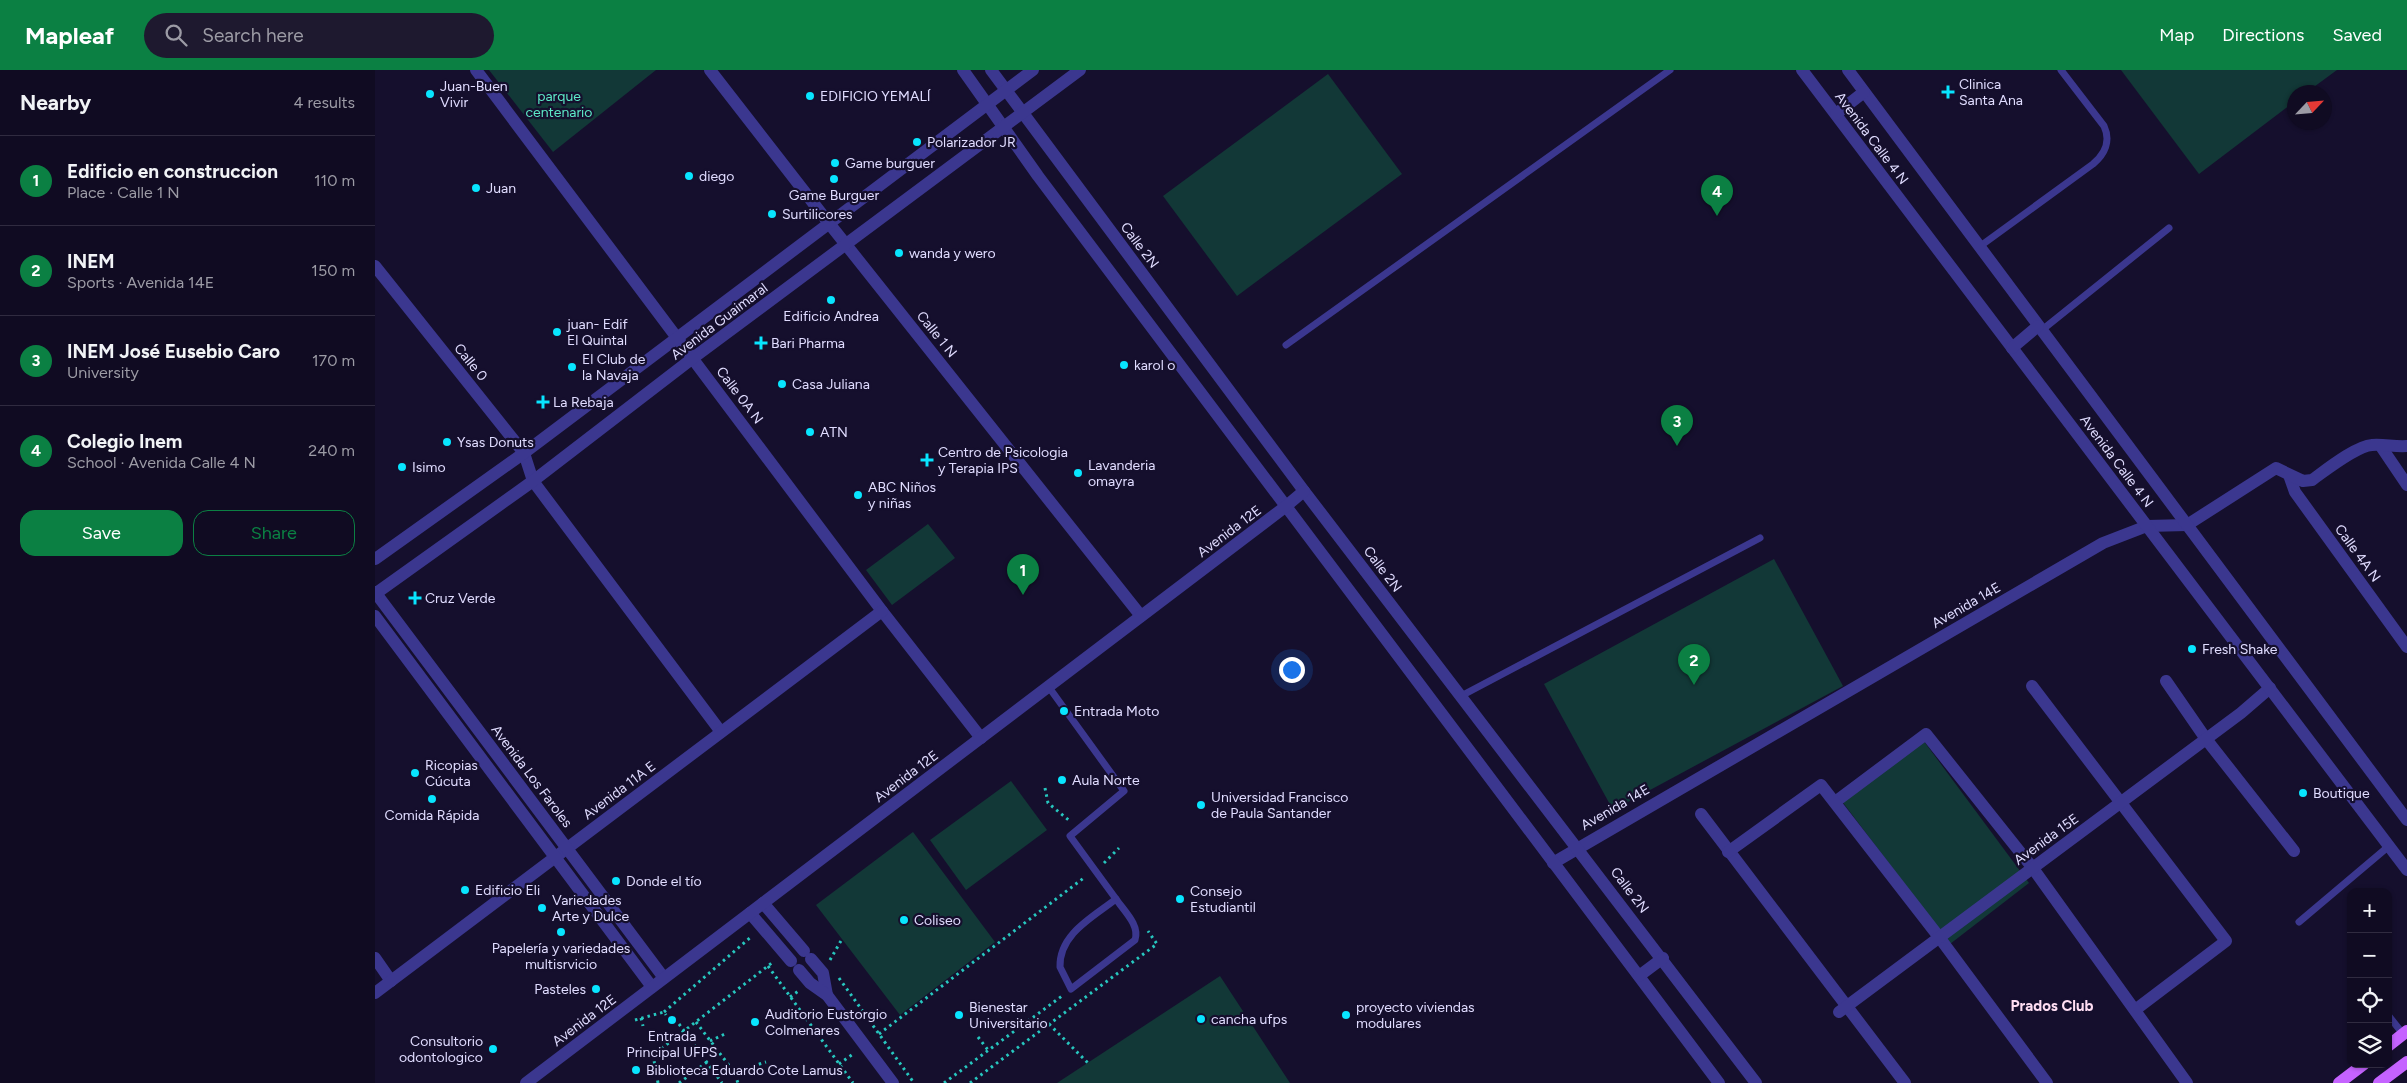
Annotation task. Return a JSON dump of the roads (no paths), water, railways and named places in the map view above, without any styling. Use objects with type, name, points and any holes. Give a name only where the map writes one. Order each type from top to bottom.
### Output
[{"type":"main road","points":[[2392,1043],[2405,1033]]},
{"type":"main road","points":[[2379,1083],[2407,1062]]},
{"type":"main road","points":[[2339,1083],[2358,1068]]},
{"type":"street","name":"Calle 0A N","points":[[476,70],[882,611],[981,738]]},
{"type":"street","name":"Calle 1 N","points":[[710,70],[846,246],[1141,616]]},
{"type":"street","points":[[963,70],[1038,176],[1285,507],[1719,1083]]},
{"type":"street","name":"Calle 2N","points":[[991,70],[1304,490],[1757,1083]]},
{"type":"street","name":"Avenida Guaimaral","points":[[375,559],[525,453],[828,222],[1033,70]]},
{"type":"street","name":"Avenida Guaimaral","points":[[375,593],[533,481],[693,358],[1080,70]]},
{"type":"street","name":"Avenida Calle 4 N","points":[[1802,70],[2407,870]]},
{"type":"street","name":"Avenida Calle 4 N","points":[[1848,70],[2407,820]]},
{"type":"street","points":[[1836,114],[1864,92]]},
{"type":"street","name":"Calle 0","points":[[375,266],[525,453],[533,481]]},
{"type":"street","points":[[2012,348],[2040,328]]},
{"type":"street","points":[[2187,525],[2276,468],[2303,481],[2312,480],[2360,448],[2371,445],[2393,448],[2407,446]]},
{"type":"street","points":[[2380,445],[2407,485]]},
{"type":"street","name":"Calle 4A N","points":[[2286,472],[2295,492],[2407,647]]},
{"type":"street","points":[[533,481],[721,732]]},
{"type":"street","name":"Avenida 12E","points":[[526,1083],[1285,507],[1304,490]]},
{"type":"street","name":"Avenida 14E","points":[[1553,863],[1577,846],[2103,542],[2147,526],[2187,525]]},
{"type":"street","name":"Avenida Los Faroles","points":[[375,593],[664,978]]},
{"type":"street","name":"Avenida 11A E","points":[[375,993],[882,611]]},
{"type":"street","points":[[375,616],[652,987]]},
{"type":"street","points":[[2166,681],[2206,739],[2293,851]]},
{"type":"street","points":[[2031,686],[2227,941],[2135,1010]]},
{"type":"street","name":"Avenida 15E","points":[[1843,1009],[1997,896],[2032,867],[2120,801],[2206,739],[2270,688]]},
{"type":"street","points":[[1835,802],[1926,734],[2032,867],[2187,1083]]},
{"type":"street","points":[[1729,852],[1821,785],[1939,937],[2047,1083]]},
{"type":"street","points":[[1701,814],[1843,1009],[1905,1083]]},
{"type":"street","points":[[763,904],[807,955],[826,968],[827,995]]},
{"type":"street","points":[[750,913],[810,982],[827,995],[893,1083]]},
{"type":"street","points":[[375,958],[391,980]]},
{"type":"street","points":[[1639,976],[1663,958]]},
{"type":"lane","points":[[1286,345],[1670,70]]},
{"type":"lane","points":[[1979,247],[2093,164],[2104,152],[2108,137],[2104,126],[2061,70]]},
{"type":"lane","points":[[2040,328],[2169,228]]},
{"type":"lane","points":[[1461,696],[1760,538]]},
{"type":"lane","points":[[1048,686],[1124,791],[1070,836],[1116,899],[1137,931],[1135,940],[1071,989],[1060,967],[1065,945],[1078,928],[1116,899]]},
{"type":"lane","points":[[2299,922],[2389,846]]},
{"type":"lane","points":[[2392,1019],[2405,1033]]},
{"type":"place","name":"Clinica Santa Ana","points":[[1948,92]]},
{"type":"place","name":"Juan-Buen Vivir","points":[[430,94]]},
{"type":"place","name":"EDIFICIO YEMALÍ","points":[[810,96]]},
{"type":"place","name":"Polarizador JR","points":[[917,142]]},
{"type":"place","name":"Game burguer","points":[[835,163]]},
{"type":"place","name":"diego","points":[[689,176]]},
{"type":"place","name":"Game Burguer","points":[[834,179]]},
{"type":"place","name":"Juan","points":[[476,188]]},
{"type":"place","name":"Surtilicores","points":[[772,214]]},
{"type":"place","name":"Colegio Inem","points":[[1717,216]]},
{"type":"place","name":"wanda y wero","points":[[899,253]]},
{"type":"place","name":"Edificio Andrea","points":[[831,300]]},
{"type":"place","name":"juan- Edif El Quintal","points":[[557,332]]},
{"type":"place","name":"Bari Pharma","points":[[761,343]]},
{"type":"place","name":"karol o","points":[[1124,365]]},
{"type":"place","name":"El Club de la Navaja","points":[[572,367]]},
{"type":"place","name":"Casa Juliana","points":[[782,384]]},
{"type":"place","name":"La Rebaja","points":[[543,402]]},
{"type":"place","name":"ATN","points":[[810,432]]},
{"type":"place","name":"Ysas Donuts","points":[[447,442]]},
{"type":"place","name":"INEM José Eusebio Caro","points":[[1677,446]]},
{"type":"place","name":"Centro de Psicologia y Terapia IPS","points":[[927,460]]},
{"type":"place","name":"Isimo","points":[[402,467]]},
{"type":"place","name":"Lavanderia omayra","points":[[1078,473]]},
{"type":"place","name":"ABC Niños y niñas","points":[[858,495]]},
{"type":"place","name":"Edificio en construccion","points":[[1023,595]]},
{"type":"place","name":"Cruz Verde","points":[[415,598]]},
{"type":"place","name":"Fresh Shake","points":[[2192,649]]},
{"type":"place","name":"INEM","points":[[1694,685]]},
{"type":"place","name":"Entrada Moto","points":[[1064,711]]},
{"type":"place","name":"Ricopias Cúcuta","points":[[415,773]]},
{"type":"place","name":"Aula Norte","points":[[1062,780]]},
{"type":"place","name":"Boutique","points":[[2303,793]]},
{"type":"place","name":"Comida Rápida","points":[[432,799]]},
{"type":"place","name":"Universidad Francisco de Paula Santander","points":[[1201,805]]},
{"type":"place","name":"Donde el tío","points":[[616,881]]},
{"type":"place","name":"Edificio Eli","points":[[465,890]]},
{"type":"place","name":"Consejo Estudiantil","points":[[1180,899]]},
{"type":"place","name":"Variedades Arte y Dulce","points":[[542,908]]},
{"type":"place","name":"Coliseo","points":[[904,920]]},
{"type":"place","name":"Papelería y variedades multisrvicio","points":[[561,932]]},
{"type":"place","name":"Pasteles","points":[[596,989]]},
{"type":"place","name":"Bienestar Universitario","points":[[959,1015]]},
{"type":"place","name":"proyecto viviendas modulares","points":[[1346,1015]]},
{"type":"place","name":"cancha ufps","points":[[1201,1019]]},
{"type":"place","name":"Entrada Principal UFPS","points":[[672,1020]]},
{"type":"place","name":"Auditorio Eustorgio Colmenares","points":[[755,1022]]},
{"type":"place","name":"Consultorio odontologico","points":[[493,1049]]},
{"type":"place","name":"Biblioteca Eduardo Cote Lamus","points":[[636,1070]]},
{"type":"district","name":"Prados Club","points":[[2052,1006]]},
{"type":"park label","name":"parque centenario","points":[[559,104]]}]
